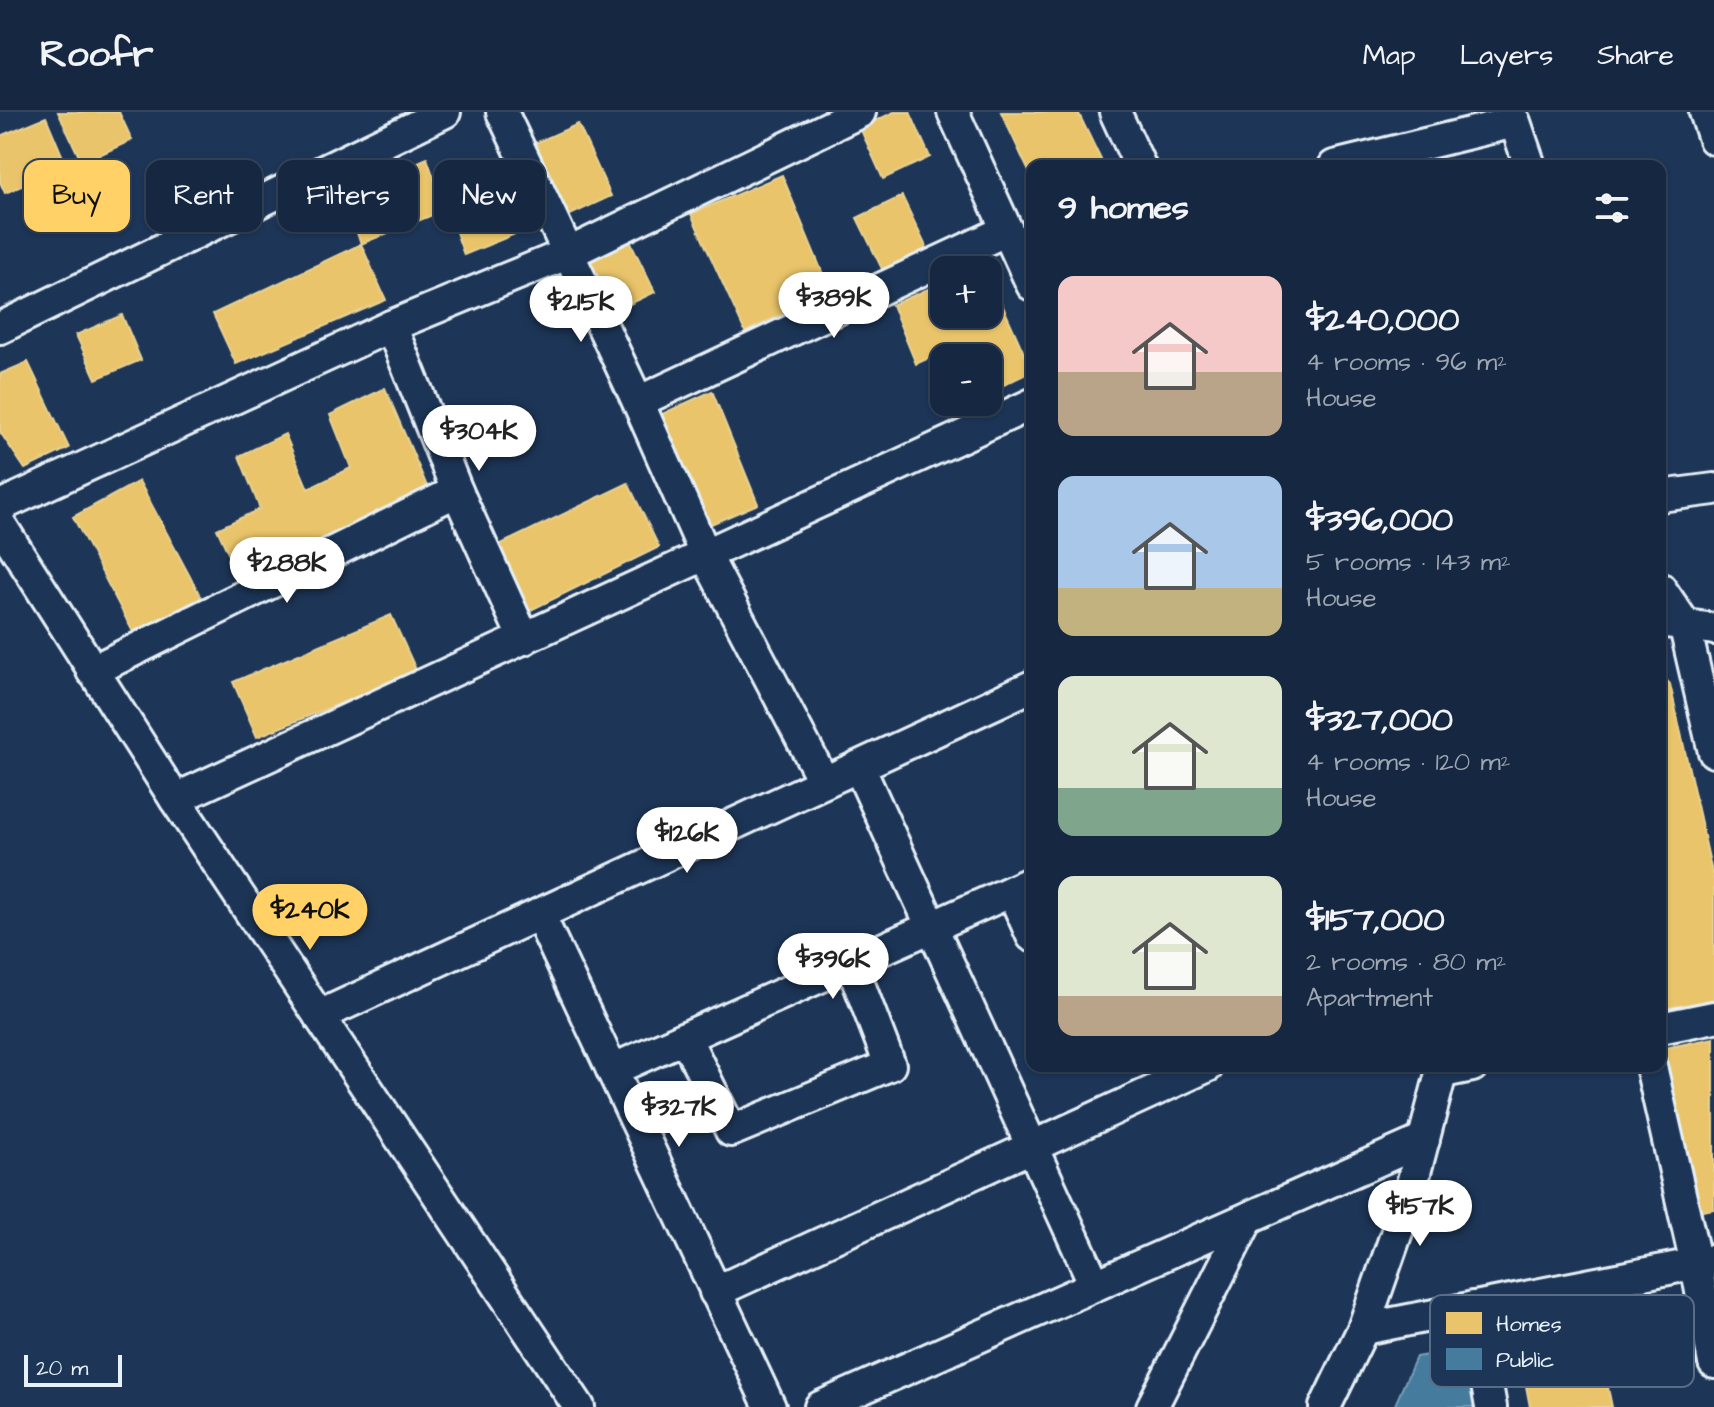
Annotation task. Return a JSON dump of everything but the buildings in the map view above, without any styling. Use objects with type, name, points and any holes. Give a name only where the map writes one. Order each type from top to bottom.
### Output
[{"type":"street","points":[[0,328],[445,112]]},
{"type":"street","points":[[502,112],[638,402],[706,556],[824,782]]},
{"type":"street","points":[[0,506],[391,326],[569,253],[860,112]]},
{"type":"street","points":[[953,112],[1026,272]]},
{"type":"street","points":[[1115,112],[1137,160]]},
{"type":"street","points":[[1705,112],[1714,139]]},
{"type":"street","points":[[1356,160],[1514,117],[1528,160]]},
{"type":"street","points":[[638,402],[1007,230]]},
{"type":"street","points":[[391,326],[457,491],[524,639]]},
{"type":"street","points":[[175,799],[1026,407]]},
{"type":"street","points":[[1666,495],[1714,489]]},
{"type":"street","points":[[92,671],[457,491]]},
{"type":"street","points":[[0,524],[175,799],[579,1407]]},
{"type":"street","points":[[1714,629],[1672,623],[1714,752]]},
{"type":"street","points":[[319,1016],[1026,689]]},
{"type":"street","points":[[859,767],[1095,1285]]},
{"type":"street","points":[[612,1070],[1022,887],[1026,907]]},
{"type":"street","points":[[539,914],[770,1407]]},
{"type":"street","points":[[685,1037],[731,1131],[890,1065],[851,963]]},
{"type":"street","points":[[1666,1027],[1714,1017]]},
{"type":"street","points":[[715,1292],[1195,1072]]},
{"type":"street","points":[[1325,1407],[1363,1329],[1407,1203],[1442,1072]]},
{"type":"street","points":[[1653,1072],[1705,1262],[1714,1363]]},
{"type":"street","points":[[820,1407],[1424,1140]]},
{"type":"street","points":[[1152,1407],[1248,1218]]},
{"type":"street","points":[[1535,1295],[1705,1262]]},
{"type":"street","points":[[1363,1329],[1430,1316]]},
{"type":"street","points":[[1487,1387],[1491,1407]]}]
